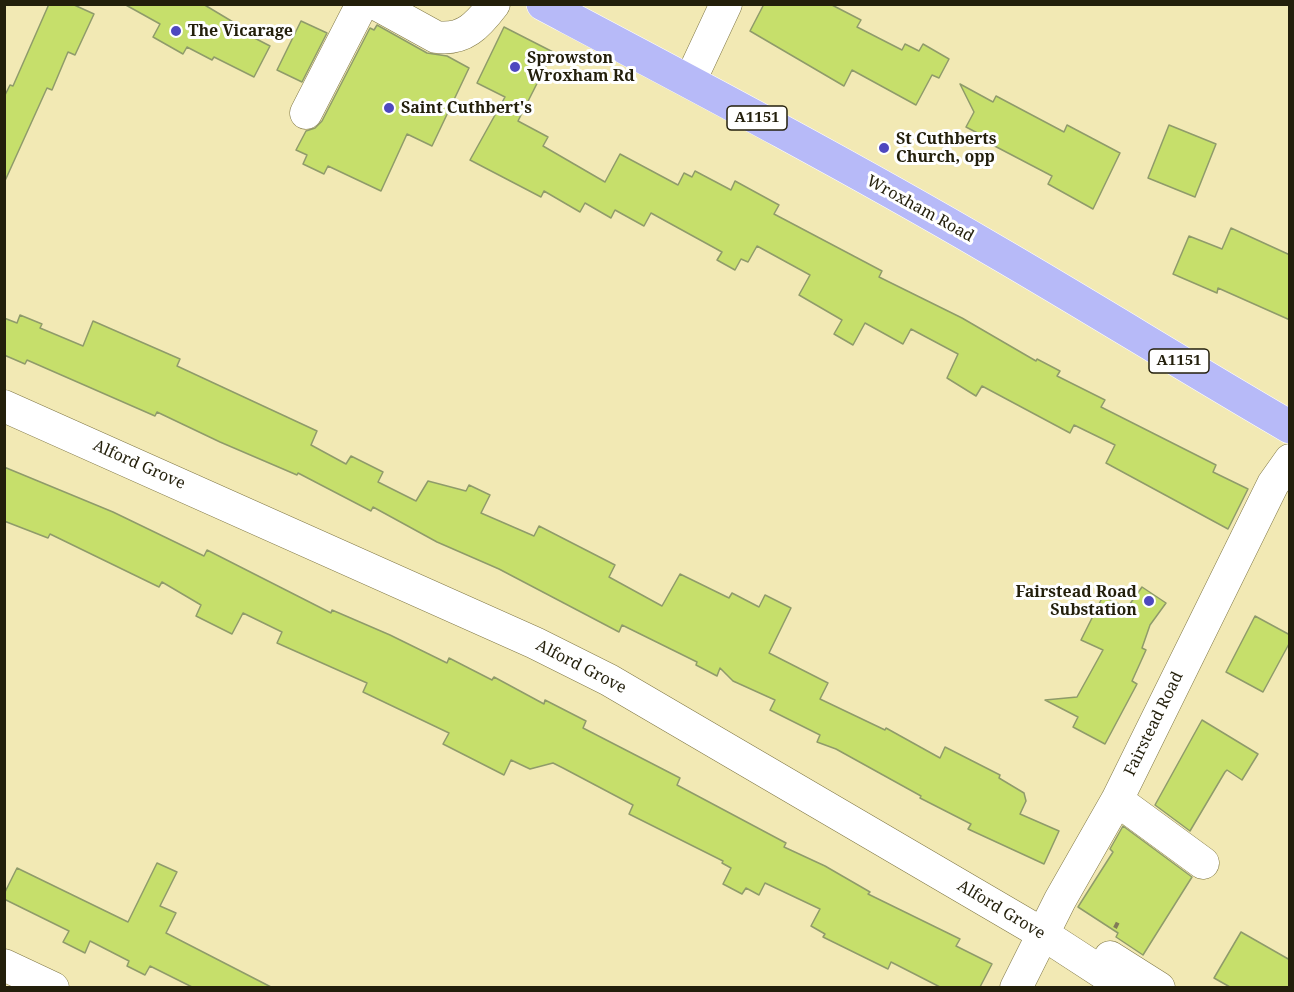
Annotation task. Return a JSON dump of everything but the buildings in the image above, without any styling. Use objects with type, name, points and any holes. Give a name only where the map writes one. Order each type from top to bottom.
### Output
[{"type":"main road","name":"Wroxham Road","points":[[543,4],[690,81],[993,250],[1290,427]]},
{"type":"street","points":[[306,113],[362,4]]},
{"type":"street","points":[[376,4],[436,37],[445,38],[459,37],[477,26],[494,4]]},
{"type":"street","points":[[690,81],[726,4]]},
{"type":"street","name":"Alford Grove","points":[[4,406],[524,639],[609,680],[1043,934],[1126,987]]},
{"type":"street","name":"Fairstead Road","points":[[1016,987],[1117,800],[1273,484],[1290,460]]},
{"type":"street","points":[[1117,800],[1203,863]]},
{"type":"street","points":[[1083,961],[1108,956],[1159,987]]},
{"type":"street","points":[[4,965],[53,987]]},
{"type":"place","name":"The Vicarage","points":[[176,31]]},
{"type":"place","name":"Sprowston Wroxham Rd","points":[[515,67]]},
{"type":"place","name":"Saint Cuthbert's","points":[[389,108]]},
{"type":"place","name":"St Cuthberts Church, opp","points":[[884,148]]},
{"type":"place","name":"Fairstead Road Substation","points":[[1149,601]]}]
